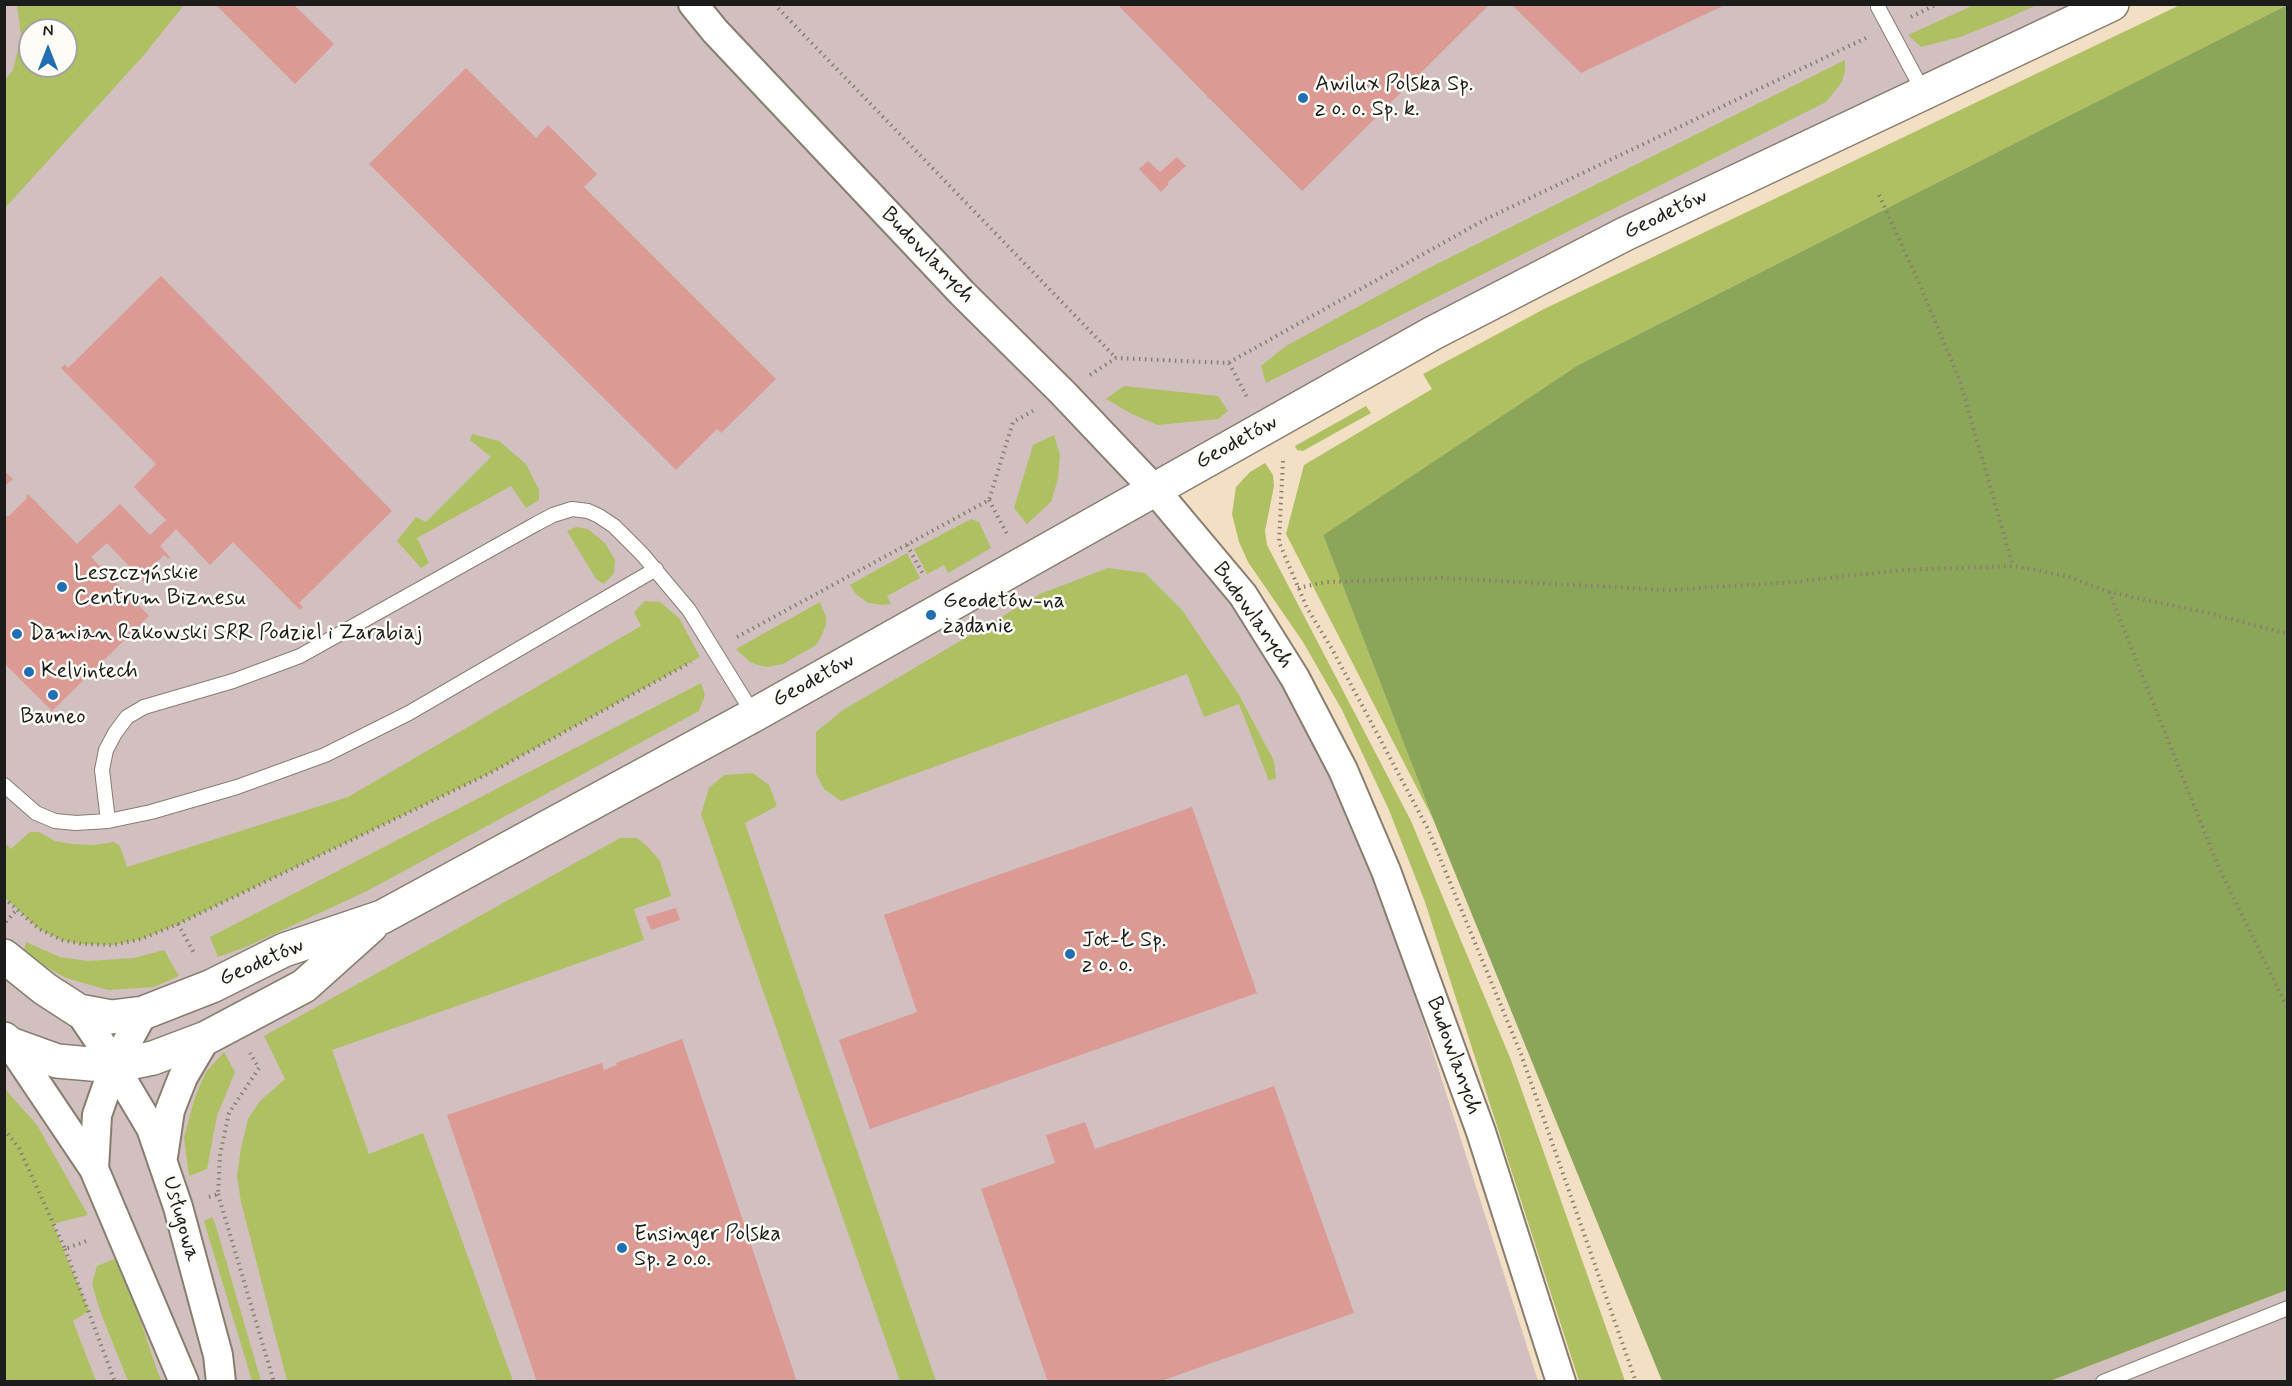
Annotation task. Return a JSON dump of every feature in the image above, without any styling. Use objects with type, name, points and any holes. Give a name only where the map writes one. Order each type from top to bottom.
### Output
[{"type":"street","name":"Budowlanych","points":[[693,4],[715,31],[962,293],[1063,393],[1155,490],[1243,595],[1295,678],[1343,770],[1386,871],[1481,1132],[1561,1382]]},
{"type":"street","name":"Geodetów","points":[[143,1013],[212,986],[284,950],[381,917],[754,715],[1433,333],[1625,234],[2112,4]]},
{"type":"street","name":"Geodetów","points":[[7,1042],[57,1061],[114,1066],[153,1059],[206,1038],[303,986],[381,917]]},
{"type":"street","name":"Usługowa","points":[[4,956],[79,1011],[151,1128],[178,1208],[218,1355],[220,1382]]},
{"type":"street","name":"Usługowa","points":[[79,1011],[111,1017],[143,1013]]},
{"type":"street","points":[[94,1168],[97,1115],[114,1066],[143,1013]]},
{"type":"street","points":[[163,1159],[170,1110],[183,1077],[206,1038]]},
{"type":"street","points":[[7,1042],[94,1168],[184,1382]]},
{"type":"lane","points":[[1878,7],[1924,93]]},
{"type":"lane","points":[[108,821],[102,770],[106,750],[115,733],[128,717],[144,707],[233,681],[300,656],[553,515],[572,509],[588,511],[614,526],[656,570],[689,610],[754,715]]},
{"type":"lane","points":[[4,785],[36,813],[55,821],[76,823],[108,821],[151,812],[237,787],[325,755],[420,707],[656,570]]},
{"type":"lane","points":[[2103,1382],[2288,1308]]},
{"type":"path","points":[[774,4],[1116,358]]},
{"type":"path","points":[[4,898],[39,929],[62,940],[82,944],[113,945],[141,939],[178,924],[490,773],[989,500],[1013,422],[1116,358],[1228,363],[1486,219],[1937,4]]},
{"type":"path","points":[[1879,195],[1960,381],[2013,566]]},
{"type":"path","points":[[1228,363],[1250,402]]},
{"type":"path","points":[[1283,461],[1279,542],[1307,608],[1332,649],[1428,829],[1521,1054],[1636,1382]]},
{"type":"path","points":[[989,500],[1010,538]]},
{"type":"path","points":[[907,544],[924,576]]},
{"type":"path","points":[[1298,588],[1326,582],[1442,578],[1668,590],[1793,582],[1903,570],[2013,566],[2067,576],[2109,592],[2204,612],[2288,634]]},
{"type":"path","points":[[2109,592],[2219,867],[2288,1009]]},
{"type":"path","points":[[4,924],[17,909]]},
{"type":"path","points":[[259,1068],[229,1113],[220,1155],[218,1194],[274,1382]]},
{"type":"path","points":[[178,1208],[218,1194]]},
{"type":"path","points":[[65,1250],[115,1382]]},
{"type":"shaded area","points":[[5,5],[2111,5],[1155,490],[1243,595],[1343,770],[1538,1381],[5,1382]]},
{"type":"shaded area","points":[[2287,1290],[2287,1381],[2050,1381]]},
{"type":"green space","points":[[1976,4],[2037,5],[1960,37],[1921,47],[1908,35]]},
{"type":"green space","points":[[17,5],[184,5],[143,56],[5,208],[5,80],[13,70],[18,49],[18,78],[78,78],[78,18],[19,18]]},
{"type":"green space","points":[[2180,5],[2287,5],[1578,365],[1323,535],[1433,819],[1286,534],[1304,465],[1432,389],[1423,374],[1544,309]]},
{"type":"green space","points":[[2287,5],[2287,1290],[2050,1381],[1662,1381],[1433,819],[1323,535],[1578,365]]},
{"type":"green space","points":[[1845,60],[1842,82],[1826,102],[1266,383],[1261,366],[1286,346],[1427,269]]},
{"type":"green space","points":[[1124,386],[1218,396],[1228,411],[1218,419],[1158,425],[1106,399]]},
{"type":"green space","points":[[1366,406],[1371,413],[1303,451],[1297,450],[1295,446]]},
{"type":"green space","points":[[472,434],[499,441],[526,464],[539,490],[539,500],[526,508],[511,486],[417,538],[429,563],[421,568],[397,541],[416,517],[426,522],[491,457],[470,440]]},
{"type":"green space","points":[[1054,435],[1060,455],[1058,479],[1051,502],[1027,524],[1014,508],[1033,445]]},
{"type":"green space","points":[[1265,463],[1273,475],[1274,486],[1265,531],[1267,545],[1411,821],[1511,1060],[1625,1381],[1579,1381],[1425,902],[1389,810],[1342,710],[1303,642],[1248,562],[1239,542],[1232,514],[1236,487],[1250,472]]},
{"type":"green space","points":[[971,519],[979,522],[991,548],[948,573],[944,565],[927,574],[914,549]]},
{"type":"green space","points":[[576,527],[588,529],[605,543],[615,560],[614,573],[604,584],[596,579],[567,531]]},
{"type":"green space","points":[[907,553],[920,578],[887,596],[891,604],[868,603],[856,594],[850,585]]},
{"type":"green space","points":[[1108,568],[1145,573],[1182,610],[1239,695],[1274,761],[1276,778],[1269,781],[1239,704],[1204,717],[1187,674],[841,801],[824,789],[816,774],[816,732],[843,710],[1040,594]]},
{"type":"green space","points":[[645,601],[660,602],[679,618],[700,657],[490,773],[178,924],[141,939],[113,945],[82,944],[62,940],[39,929],[5,898],[5,843],[11,849],[30,832],[39,832],[55,841],[72,844],[94,845],[114,842],[120,846],[127,867],[348,797],[641,626],[634,612]]},
{"type":"green space","points":[[820,602],[826,617],[826,625],[821,637],[816,645],[783,664],[767,667],[758,665],[750,662],[736,649]]},
{"type":"green space","points":[[701,683],[705,695],[699,711],[367,891],[246,947],[218,957],[210,937]]},
{"type":"green space","points":[[753,773],[769,785],[777,806],[745,823],[936,1381],[900,1381],[701,814],[709,788],[724,775]]},
{"type":"green space","points":[[620,838],[637,838],[648,847],[660,861],[671,896],[634,909],[644,940],[332,1050],[369,1154],[423,1133],[513,1381],[287,1381],[241,1202],[237,1176],[248,1119],[260,1101],[285,1079],[264,1036]]},
{"type":"green space","points":[[26,942],[60,957],[88,961],[134,958],[164,950],[179,976],[154,987],[108,990],[66,978],[23,954]]},
{"type":"green space","points":[[224,1052],[235,1072],[217,1116],[207,1169],[189,1176],[184,1138],[195,1097],[206,1072]]},
{"type":"green space","points":[[4,1088],[37,1125],[88,1215],[53,1224],[89,1311],[73,1321],[96,1381],[5,1381]]},
{"type":"green space","points":[[212,1217],[261,1381],[252,1381],[204,1221]]},
{"type":"green space","points":[[119,1257],[162,1381],[128,1381],[100,1311],[92,1284],[97,1266]]},
{"type":"building","points":[[219,4],[293,4],[334,44],[295,84],[217,6]]},
{"type":"building","name":"Awilux Polska Sp. z o. o. Sp. k.","points":[[1117,4],[1490,4],[1302,191],[1208,99]]},
{"type":"building","points":[[1511,4],[1727,4],[1581,73]]},
{"type":"building","points":[[466,68],[536,138],[548,125],[597,174],[584,187],[776,379],[721,433],[717,429],[676,470],[369,164]]},
{"type":"building","points":[[1177,157],[1186,166],[1167,183],[1169,184],[1161,192],[1139,169],[1148,161],[1160,172]]},
{"type":"building","points":[[161,276],[392,511],[299,603],[303,607],[300,610],[233,542],[210,565],[176,529],[160,546],[170,557],[168,559],[164,555],[143,575],[147,579],[144,582],[107,543],[91,557],[149,616],[52,711],[4,663],[4,514],[8,517],[27,498],[28,494],[77,544],[120,504],[150,535],[166,520],[134,487],[156,464],[61,368],[65,364],[68,368]]},
{"type":"building","points":[[4,471],[13,479],[4,487]]},
{"type":"building","name":"Jot-Ł Sp. z o. o.","points":[[1192,807],[1257,993],[870,1129],[839,1040],[917,1012],[884,915]]},
{"type":"building","points":[[676,908],[680,920],[651,930],[646,917]]},
{"type":"building","name":"Ensinger Polska Sp. z o.o.","points":[[682,1039],[797,1382],[537,1382],[447,1115],[602,1063],[604,1070],[617,1065],[616,1063]]},
{"type":"building","points":[[1274,1086],[1354,1313],[1158,1382],[1048,1382],[981,1189],[1055,1163],[1046,1135],[1085,1122],[1095,1149]]},
{"type":"place","name":"Awilux Polska Sp. z o. o. Sp. k.","points":[[1303,98]]},
{"type":"place","name":"Leszczyńskie Centrum Biznesu","points":[[62,587]]},
{"type":"place","name":"Geodetów-na żądanie","points":[[931,615]]},
{"type":"place","name":"Damian Rakowski SRR Podziel i Zarabiaj","points":[[17,634]]},
{"type":"place","name":"Kelvintech","points":[[29,672]]},
{"type":"place","name":"Bauneo","points":[[53,695]]},
{"type":"place","name":"Jot-Ł Sp. z o. o.","points":[[1070,954]]},
{"type":"place","name":"Ensinger Polska Sp. z o.o.","points":[[622,1248]]}]
